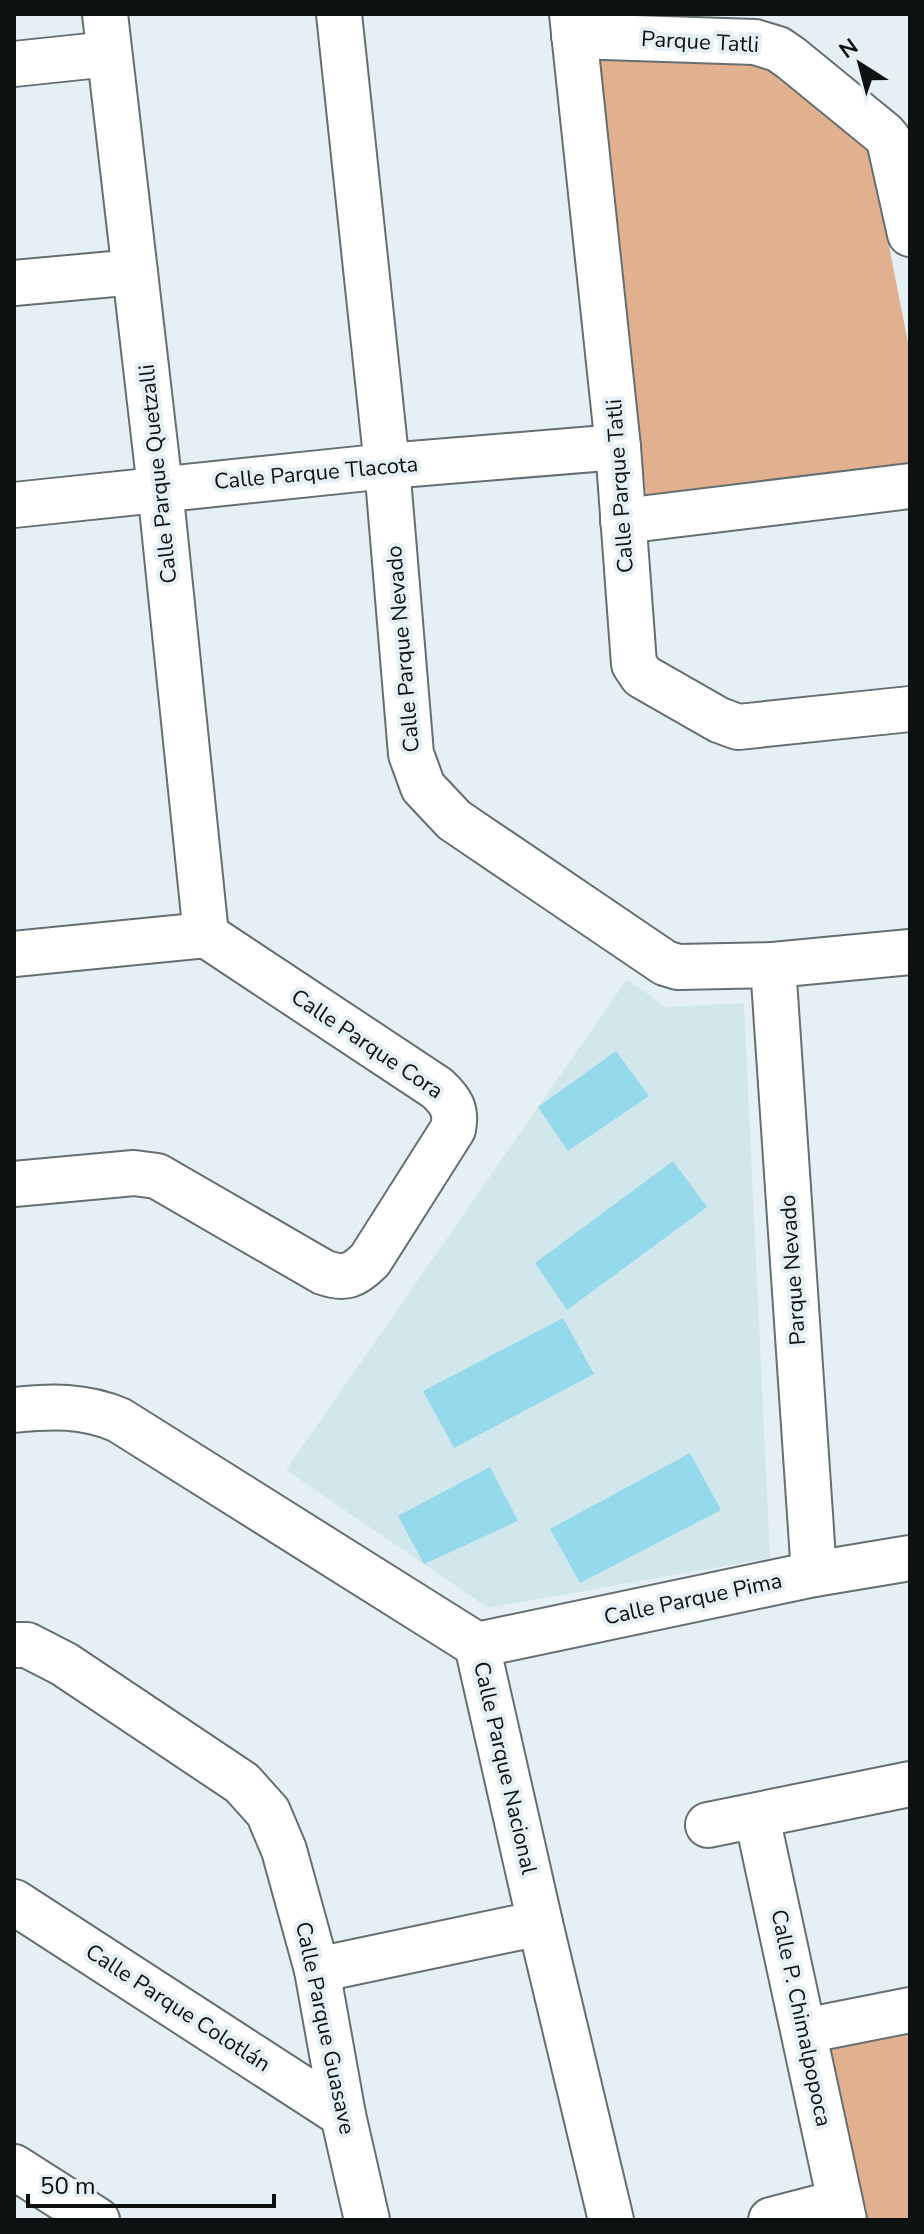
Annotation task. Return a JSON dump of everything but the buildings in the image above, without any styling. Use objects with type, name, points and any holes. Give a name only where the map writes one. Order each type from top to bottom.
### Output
[{"type":"street","name":"Calle Parque Nevado","points":[[339,14],[387,466],[411,754],[423,787],[454,820],[665,963],[678,967],[773,965],[910,952]]},
{"type":"street","name":"Parque Tatli","points":[[573,25],[755,42],[791,58],[889,140],[910,234]]},
{"type":"street","name":"Calle Parque Tatli","points":[[573,25],[618,447],[632,657],[642,676],[719,720],[738,727],[910,709]]},
{"type":"street","points":[[14,64],[107,34]]},
{"type":"street","name":"Calle Parque Quetzalli","points":[[107,34],[160,488],[206,935]]},
{"type":"street","points":[[14,283],[135,272]]},
{"type":"street","name":"Calle Parque Tlacota","points":[[14,505],[387,466],[618,447]]},
{"type":"street","points":[[623,521],[910,486]]},
{"type":"street","points":[[14,954],[206,935]]},
{"type":"street","name":"Calle Parque Cora","points":[[14,1184],[134,1173],[157,1176],[323,1272],[347,1277],[360,1271],[370,1260],[453,1129],[455,1117],[451,1103],[437,1088],[206,935]]},
{"type":"street","name":"Parque Nevado","points":[[773,965],[814,1574]]},
{"type":"street","name":"Calle Parque Nacional","points":[[14,1410],[74,1407],[119,1420],[477,1645],[611,2220]]},
{"type":"street","name":"Calle Parque Pima","points":[[477,1645],[814,1574],[910,1558]]},
{"type":"street","name":"Calle Parque Guasave","points":[[14,1645],[27,1645],[64,1664],[242,1783],[268,1812],[284,1850],[317,1970],[343,2115],[367,2220]]},
{"type":"street","points":[[708,1825],[910,1784]]},
{"type":"street","name":"Calle P. Chimalpopoca","points":[[757,1817],[842,2211]]},
{"type":"street","name":"Calle Parque Colotlán","points":[[14,1902],[343,2115]]},
{"type":"street","points":[[317,1970],[540,1923]]},
{"type":"street","points":[[804,2031],[910,2010]]},
{"type":"street","points":[[14,2167],[97,2220]]},
{"type":"street","points":[[771,2220],[842,2211]]},
{"type":"shaded area","points":[[595,58],[753,59],[813,97],[869,144],[910,353],[910,465],[646,495]]},
{"type":"shaded area","points":[[627,979],[666,1007],[744,1003],[770,1558],[488,1608],[286,1470]]},
{"type":"shaded area","points":[[910,2032],[910,2220],[864,2220],[827,2049]]}]
